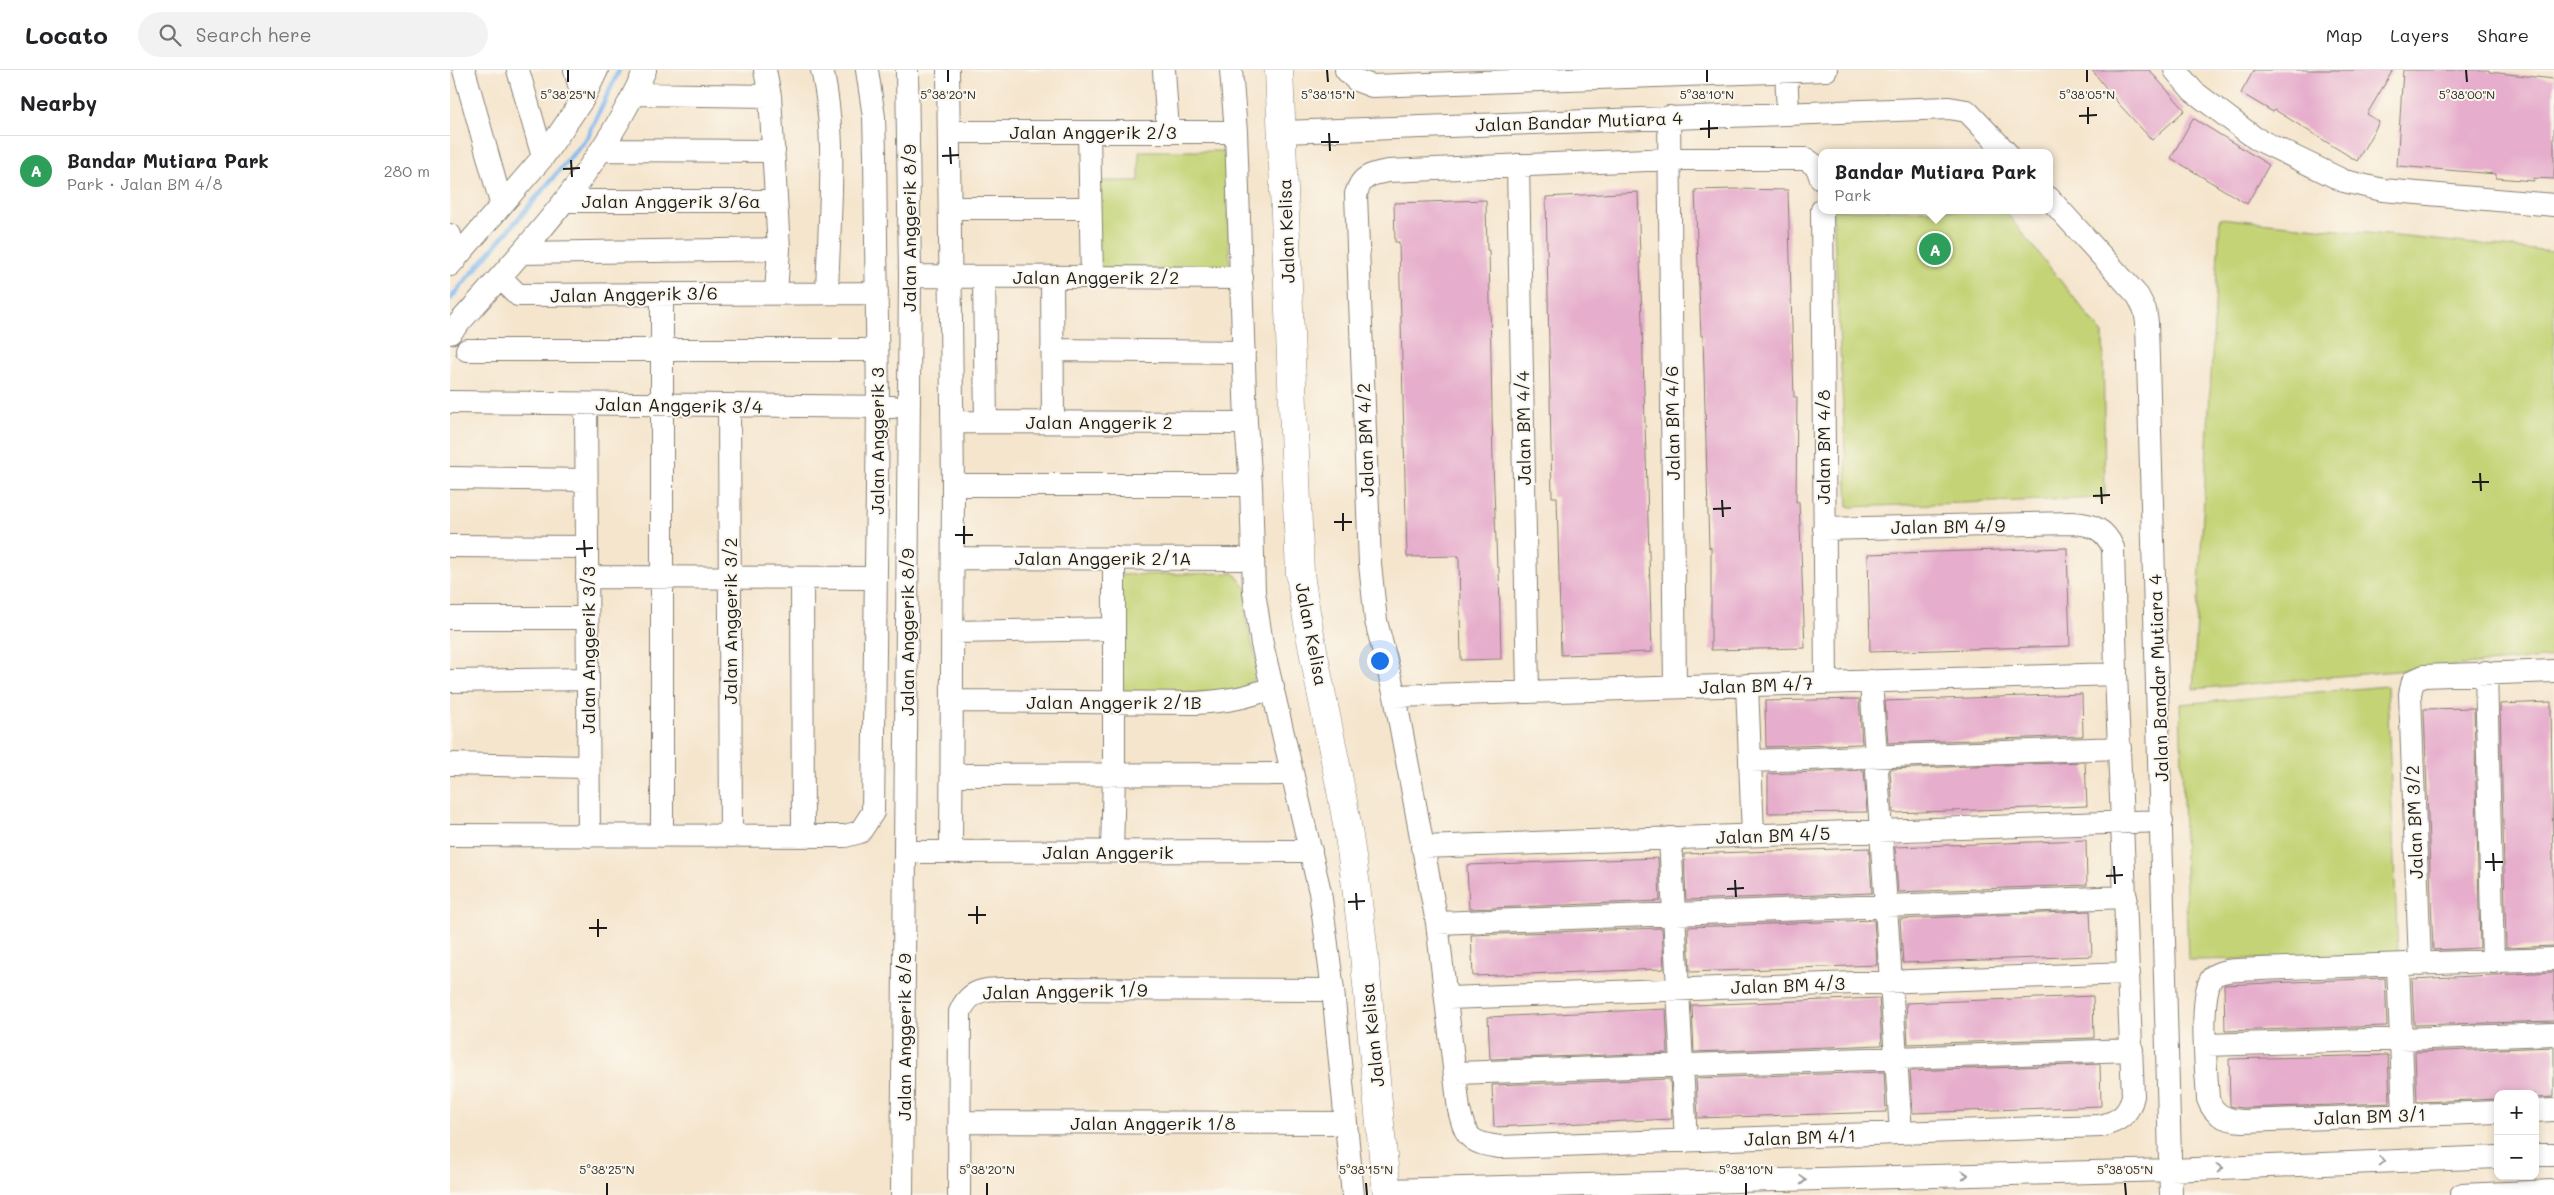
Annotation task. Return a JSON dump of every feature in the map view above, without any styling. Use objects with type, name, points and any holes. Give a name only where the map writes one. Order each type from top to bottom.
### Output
[{"type":"main road","name":"Jalan Kelisa","points":[[1279,70],[1300,574],[1308,632],[1324,698],[1348,832],[1369,998],[1387,1193]]},
{"type":"street","points":[[464,70],[501,203]]},
{"type":"street","points":[[518,70],[543,157]]},
{"type":"street","points":[[574,70],[583,99]]},
{"type":"street","points":[[453,262],[501,203],[543,157],[583,99],[598,70]]},
{"type":"street","points":[[450,333],[566,200],[602,150],[634,94],[645,70]]},
{"type":"street","points":[[765,70],[770,96],[779,249],[776,293]]},
{"type":"street","points":[[822,70],[826,85],[831,154],[827,292]]},
{"type":"street","name":"Jalan Anggerik 3","points":[[803,836],[855,835],[864,827],[873,812],[878,407],[874,117],[867,70]]},
{"type":"street","name":"Jalan Anggerik 8/9","points":[[902,1195],[910,276],[907,70]]},
{"type":"street","points":[[948,70],[953,485],[951,852]]},
{"type":"street","points":[[1164,70],[1168,132]]},
{"type":"street","points":[[1231,70],[1236,132],[1246,423],[1251,485],[1252,559],[1257,619],[1322,901],[1333,990],[1353,1195]]},
{"type":"street","points":[[1346,70],[1356,80],[1372,86],[1826,70]]},
{"type":"street","points":[[2174,70],[2193,91],[2255,138],[2344,181],[2383,190],[2554,205]]},
{"type":"street","points":[[1786,71],[1788,112]]},
{"type":"street","points":[[634,94],[770,96]]},
{"type":"street","name":"Jalan Bandar Mutiara 4","points":[[1283,132],[1788,112],[1949,108],[1967,111],[2003,149]]},
{"type":"street","name":"Jalan BM 4/6","points":[[1669,117],[1675,687]]},
{"type":"street","name":"Jalan Anggerik 2/3","points":[[950,132],[1236,132]]},
{"type":"street","points":[[1089,132],[1092,278]]},
{"type":"street","points":[[602,150],[774,151]]},
{"type":"street","points":[[1518,165],[1670,159],[1806,159],[1818,172]]},
{"type":"street","name":"Jalan BM 4/2","points":[[1437,923],[1395,696],[1376,621],[1370,564],[1356,204],[1360,182],[1371,174],[1388,171],[1518,165]]},
{"type":"street","name":"Jalan BM 4/4","points":[[1518,165],[1528,692]]},
{"type":"street","name":"Jalan Anggerik 3/6a","points":[[566,200],[775,201]]},
{"type":"street","name":"Jalan Bandar Mutiara 4","points":[[2053,202],[2138,296],[2145,310],[2162,821],[2171,1195]]},
{"type":"street","points":[[951,208],[1090,208]]},
{"type":"street","name":"Jalan BM 4/8","points":[[1822,214],[1826,683]]},
{"type":"street","points":[[450,236],[453,262]]},
{"type":"street","points":[[521,253],[779,249]]},
{"type":"street","name":"Jalan Anggerik 2/2","points":[[910,276],[1242,278]]},
{"type":"street","name":"Jalan Anggerik 3/6","points":[[500,277],[518,295],[877,293]]},
{"type":"street","points":[[984,277],[986,422]]},
{"type":"street","points":[[1052,277],[1053,422]]},
{"type":"street","points":[[662,294],[662,836]]},
{"type":"street","points":[[467,350],[877,350]]},
{"type":"street","points":[[1052,350],[1244,352]]},
{"type":"street","name":"Jalan Anggerik 3/4","points":[[450,402],[909,407]]},
{"type":"street","name":"Jalan Anggerik 3/3","points":[[586,404],[589,836]]},
{"type":"street","name":"Jalan Anggerik 3/2","points":[[729,405],[731,836]]},
{"type":"street","name":"Jalan Anggerik 2","points":[[952,422],[1246,423]]},
{"type":"street","points":[[450,478],[586,480]]},
{"type":"street","points":[[953,485],[1251,485]]},
{"type":"street","name":"Jalan BM 4/9","points":[[1824,529],[2072,523],[2089,524],[2100,529],[2109,538],[2113,548],[2116,674],[2132,1050],[2131,1104],[2119,1120],[2100,1126]]},
{"type":"street","points":[[450,546],[587,547]]},
{"type":"street","name":"Jalan Anggerik 2/1A","points":[[953,558],[1252,559]]},
{"type":"street","points":[[1112,852],[1114,558]]},
{"type":"street","points":[[587,577],[876,578]]},
{"type":"street","points":[[450,835],[803,836],[802,578]]},
{"type":"street","points":[[450,618],[587,618]]},
{"type":"street","points":[[953,632],[1113,629]]},
{"type":"street","points":[[2493,962],[2486,672],[2554,671]]},
{"type":"street","name":"Jalan BM 3/2","points":[[2404,1115],[2401,1040],[2409,965],[2410,694],[2413,681],[2424,676],[2486,672]]},
{"type":"street","name":"Jalan BM 4/7","points":[[1395,696],[2116,674]]},
{"type":"street","points":[[450,681],[588,680]]},
{"type":"street","points":[[1871,682],[1901,1133]]},
{"type":"street","points":[[1747,685],[1753,835]]},
{"type":"street","name":"Jalan Anggerik 2/1B","points":[[953,701],[1197,703],[1238,698],[1273,687]]},
{"type":"street","points":[[1750,761],[2120,748]]},
{"type":"street","points":[[450,764],[588,766]]},
{"type":"street","points":[[952,775],[1292,774]]},
{"type":"street","name":"Jalan BM 4/5","points":[[1422,847],[2162,821]]},
{"type":"street","points":[[1670,838],[1686,1141]]},
{"type":"street","name":"Jalan Anggerik","points":[[905,852],[1311,851]]},
{"type":"street","points":[[1437,923],[2126,897]]},
{"type":"street","name":"Jalan BM 4/1","points":[[1437,923],[1448,998],[1459,1110],[1468,1136],[1479,1144],[1500,1147],[2100,1126]]},
{"type":"street","points":[[2409,965],[2554,959]]},
{"type":"street","name":"Jalan BM 3/1","points":[[2409,965],[2260,969],[2226,972],[2214,976],[2206,994],[2208,1099],[2212,1108],[2219,1116],[2231,1120],[2494,1112]]},
{"type":"street","name":"Jalan BM 4/3","points":[[1448,998],[2129,973]]},
{"type":"street","name":"Jalan Anggerik 1/9","points":[[959,1195],[960,1012],[965,1000],[979,991],[1020,989],[1333,990]]},
{"type":"street","points":[[2206,1045],[2554,1034]]},
{"type":"street","points":[[1455,1073],[2132,1050]]},
{"type":"street","points":[[2539,1111],[2554,1110]]},
{"type":"street","name":"Jalan Anggerik 1/8","points":[[960,1122],[1346,1123]]},
{"type":"street","points":[[2539,1155],[2554,1155]]},
{"type":"street","points":[[1387,1193],[2171,1170],[2494,1157]]},
{"type":"street","points":[[2460,1195],[2554,1191]]},
{"type":"green space","points":[[1139,151],[1225,151],[1230,270],[1097,270],[1096,181],[1139,181]]},
{"type":"green space","points":[[1833,214],[2007,214],[2103,334],[2105,498],[1848,507]]},
{"type":"green space","points":[[2220,218],[2554,252],[2554,657],[2193,689]]},
{"type":"green space","points":[[1234,573],[1247,589],[1246,620],[1259,671],[1249,687],[1239,691],[1121,695],[1118,575]]},
{"type":"green space","points":[[2387,686],[2398,957],[2188,960],[2180,704]]},
{"type":"building","points":[[2092,70],[2149,70],[2185,110],[2152,140],[2118,103]]},
{"type":"building","points":[[2254,70],[2393,70],[2367,114],[2379,122],[2357,161],[2275,110],[2273,112],[2241,93]]},
{"type":"building","points":[[2403,70],[2489,70],[2489,72],[2554,79],[2554,179],[2534,178],[2534,181],[2496,178],[2496,174],[2397,166]]},
{"type":"building","points":[[2193,118],[2269,165],[2247,204],[2171,158]]},
{"type":"building","points":[[1695,190],[1788,190],[1794,397],[1797,397],[1796,502],[1799,502],[1805,648],[1711,650],[1711,547],[1709,548],[1703,336],[1701,336]]},
{"type":"building","points":[[1638,192],[1652,652],[1561,655],[1557,497],[1552,497],[1546,197]]},
{"type":"building","points":[[1486,200],[1487,250],[1489,250],[1493,464],[1497,567],[1499,567],[1501,659],[1461,660],[1459,556],[1407,557],[1399,242],[1395,242],[1394,203]]},
{"type":"building","points":[[2067,548],[2070,646],[1870,652],[1868,554]]},
{"type":"building","points":[[2082,694],[2083,736],[1888,743],[1885,701]]},
{"type":"building","points":[[1859,699],[1862,744],[1766,747],[1765,701]]},
{"type":"building","points":[[2551,702],[2554,946],[2506,948],[2500,704]]},
{"type":"building","points":[[2474,708],[2480,948],[2433,950],[2424,709]]},
{"type":"building","points":[[2085,762],[2087,806],[1893,813],[1890,769]]},
{"type":"building","points":[[1864,770],[1867,812],[1768,813],[1768,774]]},
{"type":"building","points":[[2086,840],[2087,885],[1898,892],[1895,847]]},
{"type":"building","points":[[1869,848],[1872,893],[1686,900],[1684,854]]},
{"type":"building","points":[[1658,858],[1660,901],[1469,909],[1467,865]]},
{"type":"building","points":[[2090,911],[2092,956],[1903,963],[1900,919]]},
{"type":"building","points":[[1874,920],[1877,965],[1690,972],[1688,927]]},
{"type":"building","points":[[1662,928],[1664,969],[1473,976],[1471,935]]},
{"type":"building","points":[[2554,972],[2554,1021],[2414,1025],[2412,979]]},
{"type":"building","points":[[2385,978],[2387,1026],[2225,1031],[2224,985]]},
{"type":"building","points":[[2093,996],[2094,1038],[1908,1044],[1906,1003]]},
{"type":"building","points":[[1879,998],[1882,1045],[1694,1052],[1692,1005]]},
{"type":"building","points":[[1666,1009],[1668,1053],[1490,1059],[1488,1017]]},
{"type":"building","points":[[2554,1047],[2554,1097],[2539,1098],[2539,1090],[2494,1090],[2494,1099],[2417,1102],[2415,1052]]},
{"type":"building","points":[[2388,1055],[2390,1103],[2243,1108],[2230,1106],[2229,1059]]},
{"type":"building","points":[[2100,1064],[2101,1106],[1913,1113],[1910,1071]]},
{"type":"building","points":[[1884,1072],[1886,1112],[1698,1118],[1696,1078]]},
{"type":"building","points":[[1670,1079],[1672,1119],[1494,1127],[1492,1085]]},
{"type":"waterway","points":[[450,299],[587,138],[619,70]]},
{"type":"place","name":"Bandar Mutiara Park","points":[[1935,249]]}]
